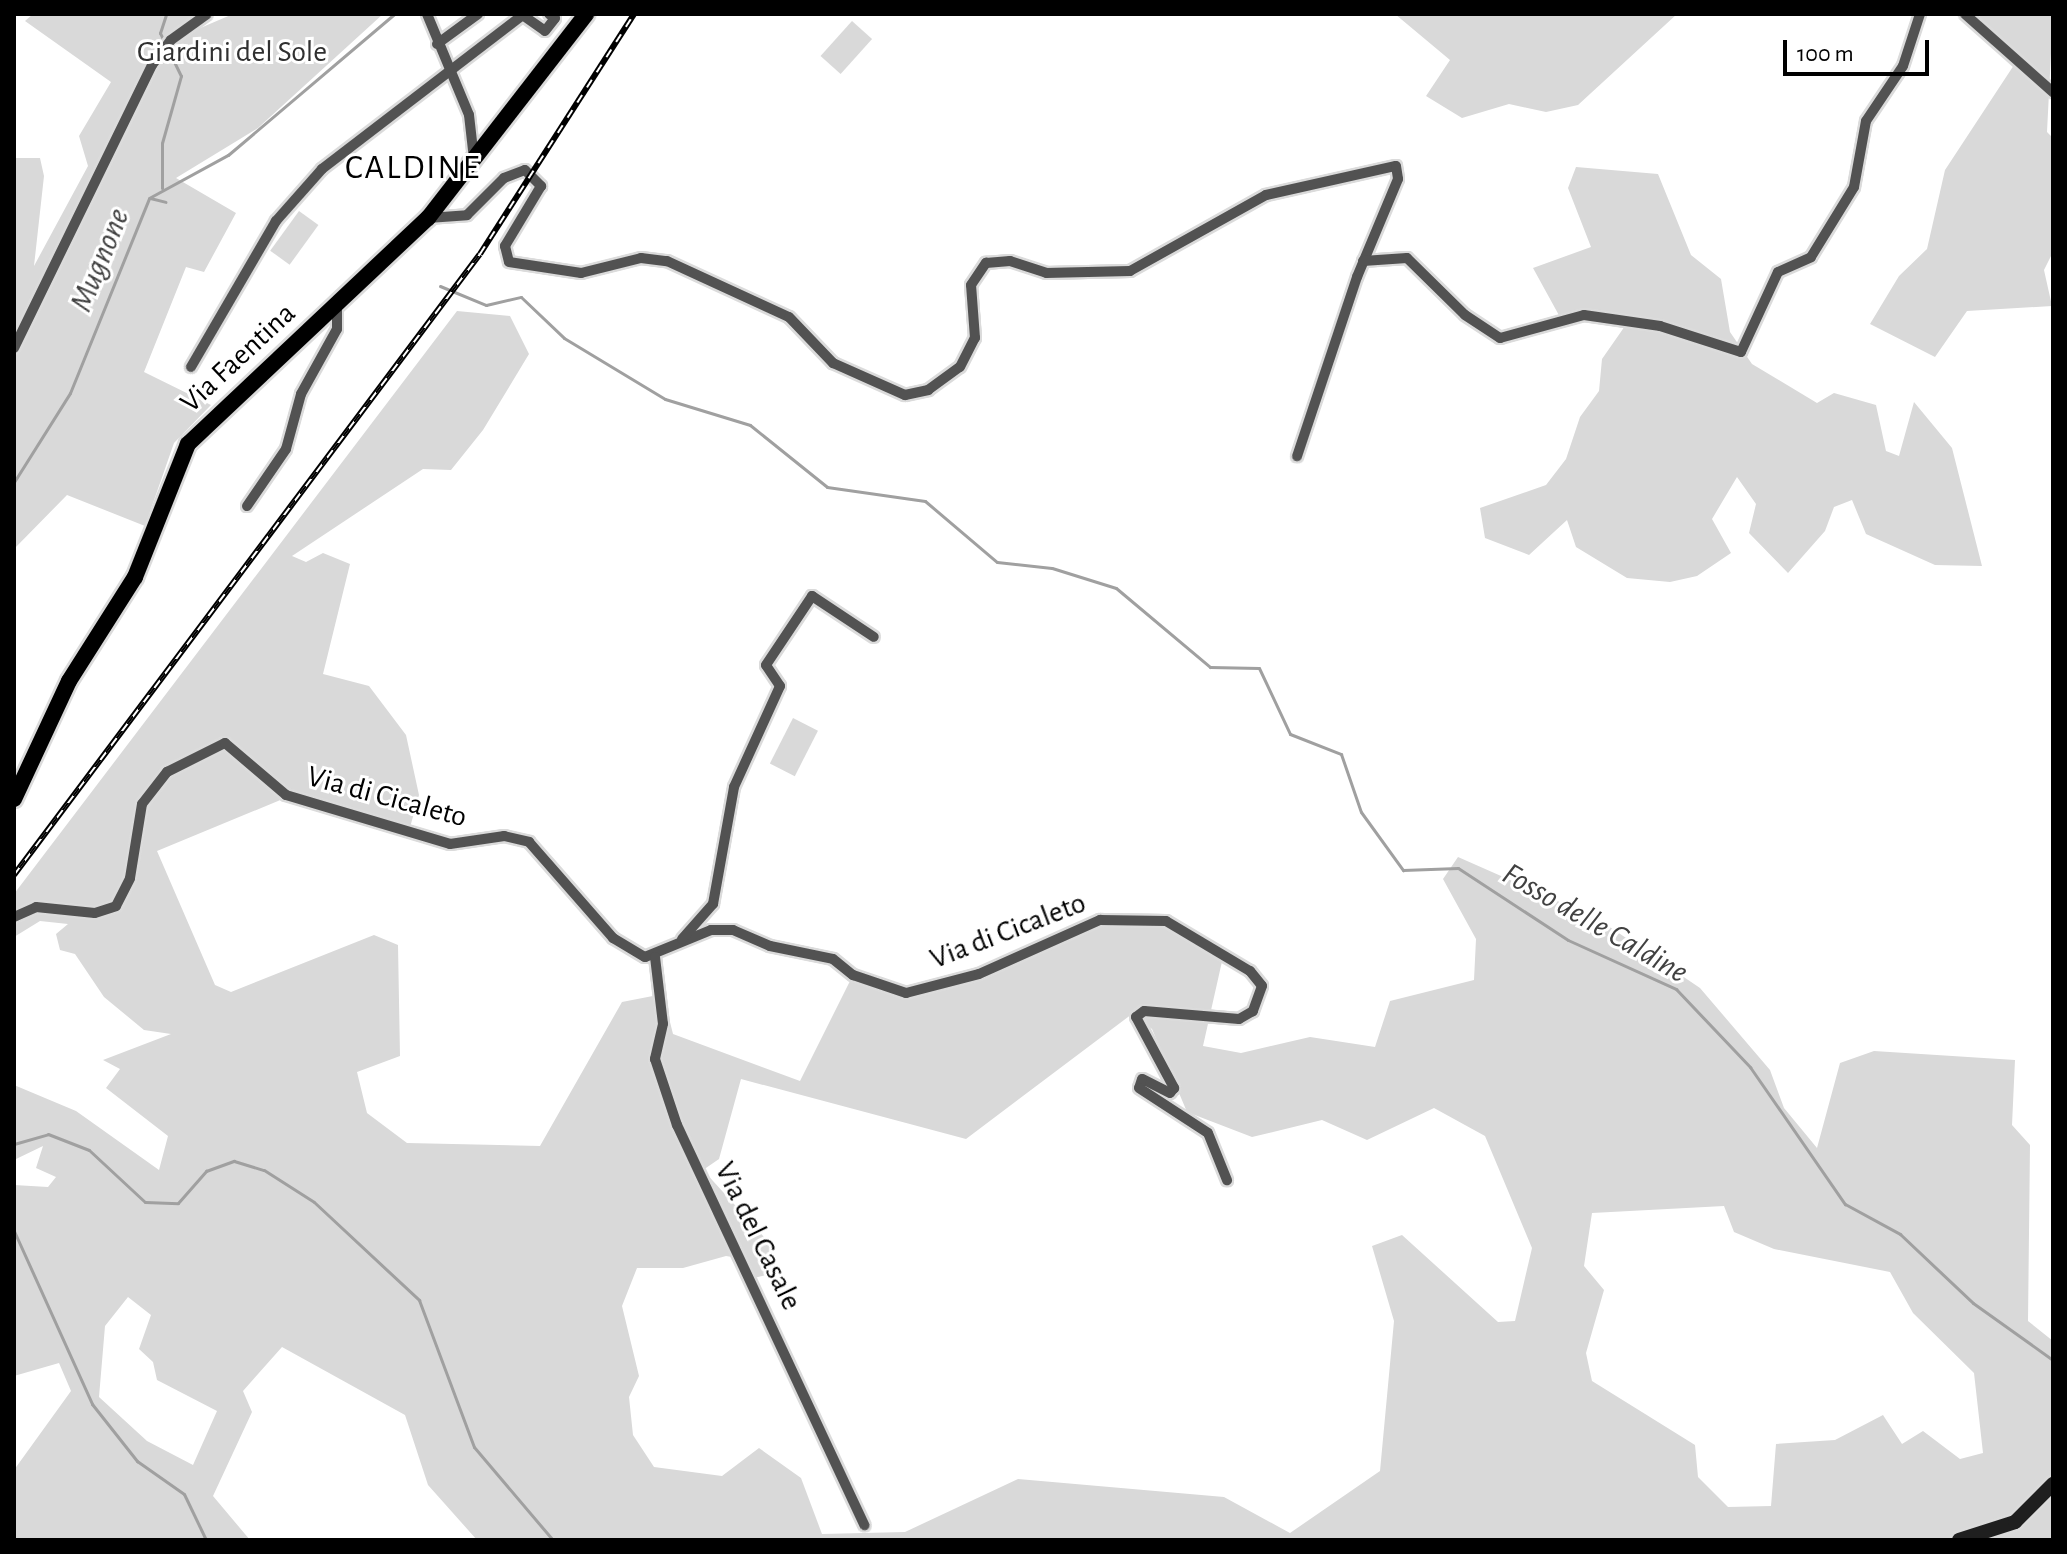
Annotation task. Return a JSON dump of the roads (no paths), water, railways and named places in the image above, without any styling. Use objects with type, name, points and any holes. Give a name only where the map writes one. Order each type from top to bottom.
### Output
[{"type":"main road","name":"Via Faentina","points":[[14,799],[69,681],[135,577],[180,455],[428,218],[475,165],[561,37],[586,14]]},
{"type":"main road","points":[[1959,1540],[2015,1522],[2053,1484]]},
{"type":"street","points":[[427,14],[469,115],[475,165]]},
{"type":"street","points":[[437,44],[478,14]]},
{"type":"street","points":[[191,367],[285,211],[322,169],[522,15],[545,31],[555,18],[549,14]]},
{"type":"street","points":[[1363,261],[1407,258],[1465,315],[1500,338],[1584,315],[1660,326],[1741,352],[1778,272],[1811,257],[1854,187],[1866,121],[1903,66],[1920,14]]},
{"type":"street","points":[[1965,14],[2053,92]]},
{"type":"street","points":[[14,348],[167,44],[205,15]]},
{"type":"street","points":[[428,218],[467,215],[504,178],[525,170],[541,186],[504,248],[512,264],[587,273],[641,258],[667,261],[789,317],[833,363],[905,395],[928,390],[960,367],[975,338],[971,285],[986,263],[1010,261],[1046,273],[1130,271],[1266,195],[1392,165],[1400,175],[1363,261],[1297,456]]},
{"type":"street","points":[[247,506],[281,461],[297,405],[337,329],[337,304]]},
{"type":"street","points":[[678,943],[713,904],[734,787],[780,686],[766,665],[812,596],[874,637]]},
{"type":"street","name":"Via di Cicaleto","points":[[14,917],[36,907],[95,913],[116,906],[130,878],[142,804],[167,772],[225,743],[286,795],[450,844],[504,836],[529,842],[627,951],[655,957],[678,943],[733,930],[770,946],[833,959],[853,975],[906,993],[979,974],[1100,920],[1166,921],[1250,971],[1262,986],[1253,1011],[1239,1019],[1136,1014],[1174,1088],[1170,1093],[1142,1079],[1139,1088],[1208,1133],[1227,1180]]},
{"type":"street","name":"Via del Casale","points":[[655,957],[663,1024],[655,1059],[677,1125],[864,1525]]},
{"type":"waterway","points":[[162,188],[162,143],[181,76],[160,33],[166,14]]},
{"type":"waterway","name":"Mugnone","points":[[14,482],[70,393],[149,198],[228,155],[394,14]]},
{"type":"waterway","name":"Fosso delle Caldine","points":[[150,198],[166,202]]},
{"type":"waterway","name":"Fosso delle Caldine","points":[[440,286],[486,305],[521,297],[564,338],[665,399],[750,425],[827,487],[925,501],[997,562],[1052,568],[1116,588],[1210,667],[1259,668],[1290,734],[1341,754],[1361,812],[1403,870],[1458,868],[1568,940],[1676,989],[1750,1067],[1845,1204],[1900,1234],[1973,1303],[2053,1360]]},
{"type":"waterway","points":[[14,1144],[48,1134],[89,1150],[145,1202],[178,1203],[206,1171],[234,1161],[264,1170],[314,1202],[419,1300],[474,1447],[553,1540]]},
{"type":"waterway","points":[[14,1231],[92,1404],[137,1461],[184,1494],[206,1540]]},
{"type":"railway","points":[[14,875],[480,254],[634,14]]},
{"type":"district","name":"CALDINE","points":[[413,169]]},
{"type":"park label","name":"Giardini del Sole","points":[[232,52]]}]
